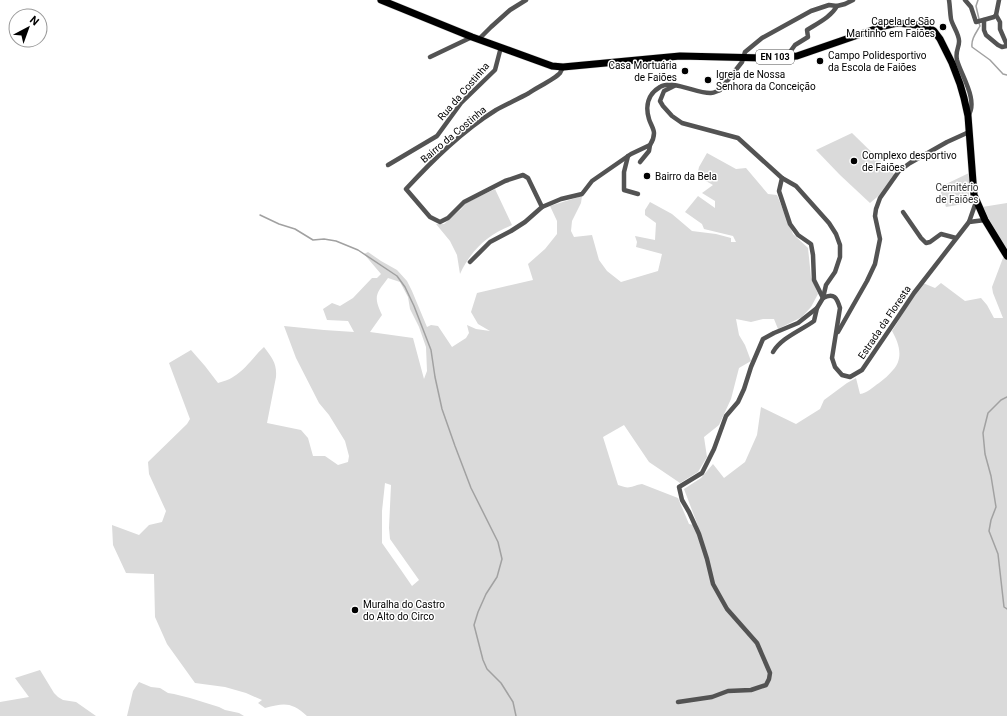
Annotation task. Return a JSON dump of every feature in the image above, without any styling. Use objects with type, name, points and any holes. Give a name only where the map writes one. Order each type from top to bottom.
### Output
[{"type":"main road","name":"EN 103","points":[[381,0],[476,38],[552,66],[563,67],[680,56],[766,58],[796,56],[897,23],[926,26],[937,34],[952,63],[960,84],[968,116],[968,132],[974,195],[985,220],[1007,256]]},
{"type":"street","points":[[430,58],[476,38],[510,10],[526,0]]},
{"type":"street","points":[[640,162],[648,151],[654,133],[646,107],[649,98],[654,91],[663,85],[676,85],[711,93],[716,92],[720,90],[742,62],[745,52],[762,38],[811,11],[828,5],[837,6],[846,4],[852,0]]},
{"type":"street","points":[[949,0],[951,18],[960,42],[956,53],[957,61],[971,100],[970,112],[968,116]]},
{"type":"street","points":[[965,0],[973,11],[976,22],[994,17],[1000,1]]},
{"type":"street","points":[[787,56],[795,45],[808,37],[807,30],[834,12],[837,6]]},
{"type":"street","points":[[984,20],[984,30],[986,35],[1002,47],[1007,45],[1000,29],[1000,22],[996,15]]},
{"type":"street","name":"Rua da Costinha","points":[[388,165],[437,136],[461,103],[495,70],[502,47]]},
{"type":"street","name":"Bairro da Costinha","points":[[542,207],[528,178],[523,176],[505,181],[464,202],[448,218],[440,222],[430,217],[406,189],[444,151],[472,127],[496,110],[560,73],[563,67]]},
{"type":"street","points":[[676,85],[664,91],[660,101],[672,116],[682,123],[738,138],[782,178],[796,186],[829,223],[836,234],[840,245],[840,257],[835,272],[826,285],[823,298],[817,308],[814,321],[785,340],[773,352]]},
{"type":"street","points":[[836,334],[867,281],[875,264],[880,239],[875,216],[880,198],[899,171],[904,167],[947,142],[968,132]]},
{"type":"street","points":[[470,262],[490,242],[525,222],[542,207],[582,194],[592,181],[628,156],[650,145]]},
{"type":"street","points":[[628,156],[624,172],[624,190],[638,194]]},
{"type":"street","points":[[782,178],[779,191],[790,224],[798,235],[811,244],[814,280],[823,298]]},
{"type":"street","name":"Estrada da Floresta","points":[[823,298],[827,295],[833,296],[838,300],[840,308],[832,358],[835,367],[842,375],[850,377],[862,370],[914,293],[969,222],[976,202]]},
{"type":"street","points":[[903,212],[926,243],[930,242],[941,234],[956,238]]},
{"type":"street","points":[[969,222],[985,220]]},
{"type":"street","points":[[678,702],[712,697],[728,691],[751,690],[766,684],[769,679],[770,673],[757,643],[727,609],[713,584],[707,558],[689,512],[682,500],[679,487],[702,474],[714,449],[726,416],[738,402],[744,389],[751,367],[763,339],[798,323],[817,308]]},
{"type":"green space","name":"Complexo desportivo de Faiões","points":[[852,133],[897,177],[870,203],[816,150]]},
{"type":"green space","points":[[707,153],[736,169],[746,168],[768,194],[777,195],[793,234],[808,248],[811,277],[818,294],[811,307],[802,317],[778,329],[774,319],[763,319],[751,322],[736,319],[739,335],[745,345],[751,361],[739,368],[731,399],[719,425],[704,437],[707,457],[698,472],[680,483],[649,462],[624,425],[603,437],[618,485],[628,487],[642,484],[678,498],[689,524],[698,526],[684,489],[701,478],[713,464],[724,478],[745,462],[757,435],[761,407],[796,424],[820,409],[824,400],[856,378],[860,394],[870,390],[891,372],[898,361],[899,356],[897,340],[892,331],[923,283],[935,288],[941,283],[965,301],[981,298],[987,305],[994,318],[1003,318],[992,287],[1006,250],[982,207],[1007,203],[1007,716],[307,716],[292,706],[278,705],[265,708],[258,703],[262,700],[246,693],[225,687],[195,683],[167,644],[155,617],[154,574],[126,573],[113,545],[112,525],[139,535],[149,525],[162,522],[166,511],[149,474],[148,462],[187,424],[190,419],[169,363],[191,350],[218,383],[230,379],[238,374],[264,347],[276,368],[276,377],[267,423],[301,430],[308,438],[313,456],[325,456],[338,465],[348,462],[349,456],[345,441],[329,415],[319,403],[296,358],[284,326],[354,332],[348,321],[327,320],[323,309],[332,303],[340,306],[353,298],[372,278],[377,278],[381,274],[364,254],[368,252],[397,270],[407,281],[427,327],[431,325],[438,326],[452,347],[466,338],[469,333],[467,325],[476,329],[490,331],[478,324],[471,312],[477,293],[533,280],[528,264],[545,249],[557,234],[557,221],[550,206],[582,196],[581,203],[572,221],[571,231],[574,237],[592,235],[599,260],[607,271],[621,282],[658,271],[662,254],[636,247],[637,242],[635,236],[655,240],[656,223],[645,215],[645,210],[650,202],[672,214],[692,231],[716,234],[731,238],[731,242],[736,242],[733,236],[704,229],[702,224],[685,212],[698,196],[715,208],[715,201],[702,193],[713,185],[697,176],[699,167]],"holes":[[[388,278],[400,282],[408,297],[410,309],[419,327],[426,347],[427,371],[424,379],[413,338],[370,332],[382,315],[377,303],[377,295]],[[385,483],[391,485],[389,528],[390,539],[419,580],[412,586],[382,543],[382,511]]]},
{"type":"green space","name":"Cemitério de Faiões","points":[[969,173],[969,203],[946,207],[940,190],[945,189],[944,185]]},
{"type":"green space","points":[[495,189],[512,225],[496,233],[479,246],[471,255],[460,274],[457,255],[450,241],[436,224],[444,224],[466,203]]},
{"type":"green space","points":[[40,670],[58,697],[63,700],[76,702],[96,716],[0,716],[0,702],[29,697],[15,678]]},
{"type":"green space","points":[[139,682],[151,687],[160,688],[168,693],[190,698],[225,710],[239,713],[244,716],[127,716],[133,691]]},
{"type":"waterway","points":[[978,0],[976,6],[979,19]]},
{"type":"waterway","points":[[979,23],[980,26],[973,39],[972,47],[990,60],[1003,74],[1007,75]]},
{"type":"waterway","points":[[260,215],[279,224],[295,229],[313,240],[324,239],[336,241],[358,250],[397,276],[405,287],[431,350],[442,409],[455,446],[471,488],[498,542],[502,559],[497,577],[486,594],[474,625],[483,660],[487,669],[501,683],[513,702],[516,716]]},
{"type":"waterway","points":[[1007,397],[1001,400],[988,413],[983,433],[985,454],[991,476],[996,507],[989,531],[998,554],[1004,607],[1007,609]]},
{"type":"place","name":"Capela de São Martinho em Faiões","points":[[943,27]]},
{"type":"place","name":"Campo Polidesportivo da Escola de Faiões","points":[[820,61]]},
{"type":"place","name":"Casa Mortuária de Faiões","points":[[685,71]]},
{"type":"place","name":"Igreja de Nossa Senhora da Conceição","points":[[708,80]]},
{"type":"place","name":"Complexo desportivo de Faiões","points":[[854,161]]},
{"type":"place","name":"Bairro da Bela","points":[[647,176]]},
{"type":"place","name":"Muralha do Castro do Alto do Circo","points":[[355,610]]}]
